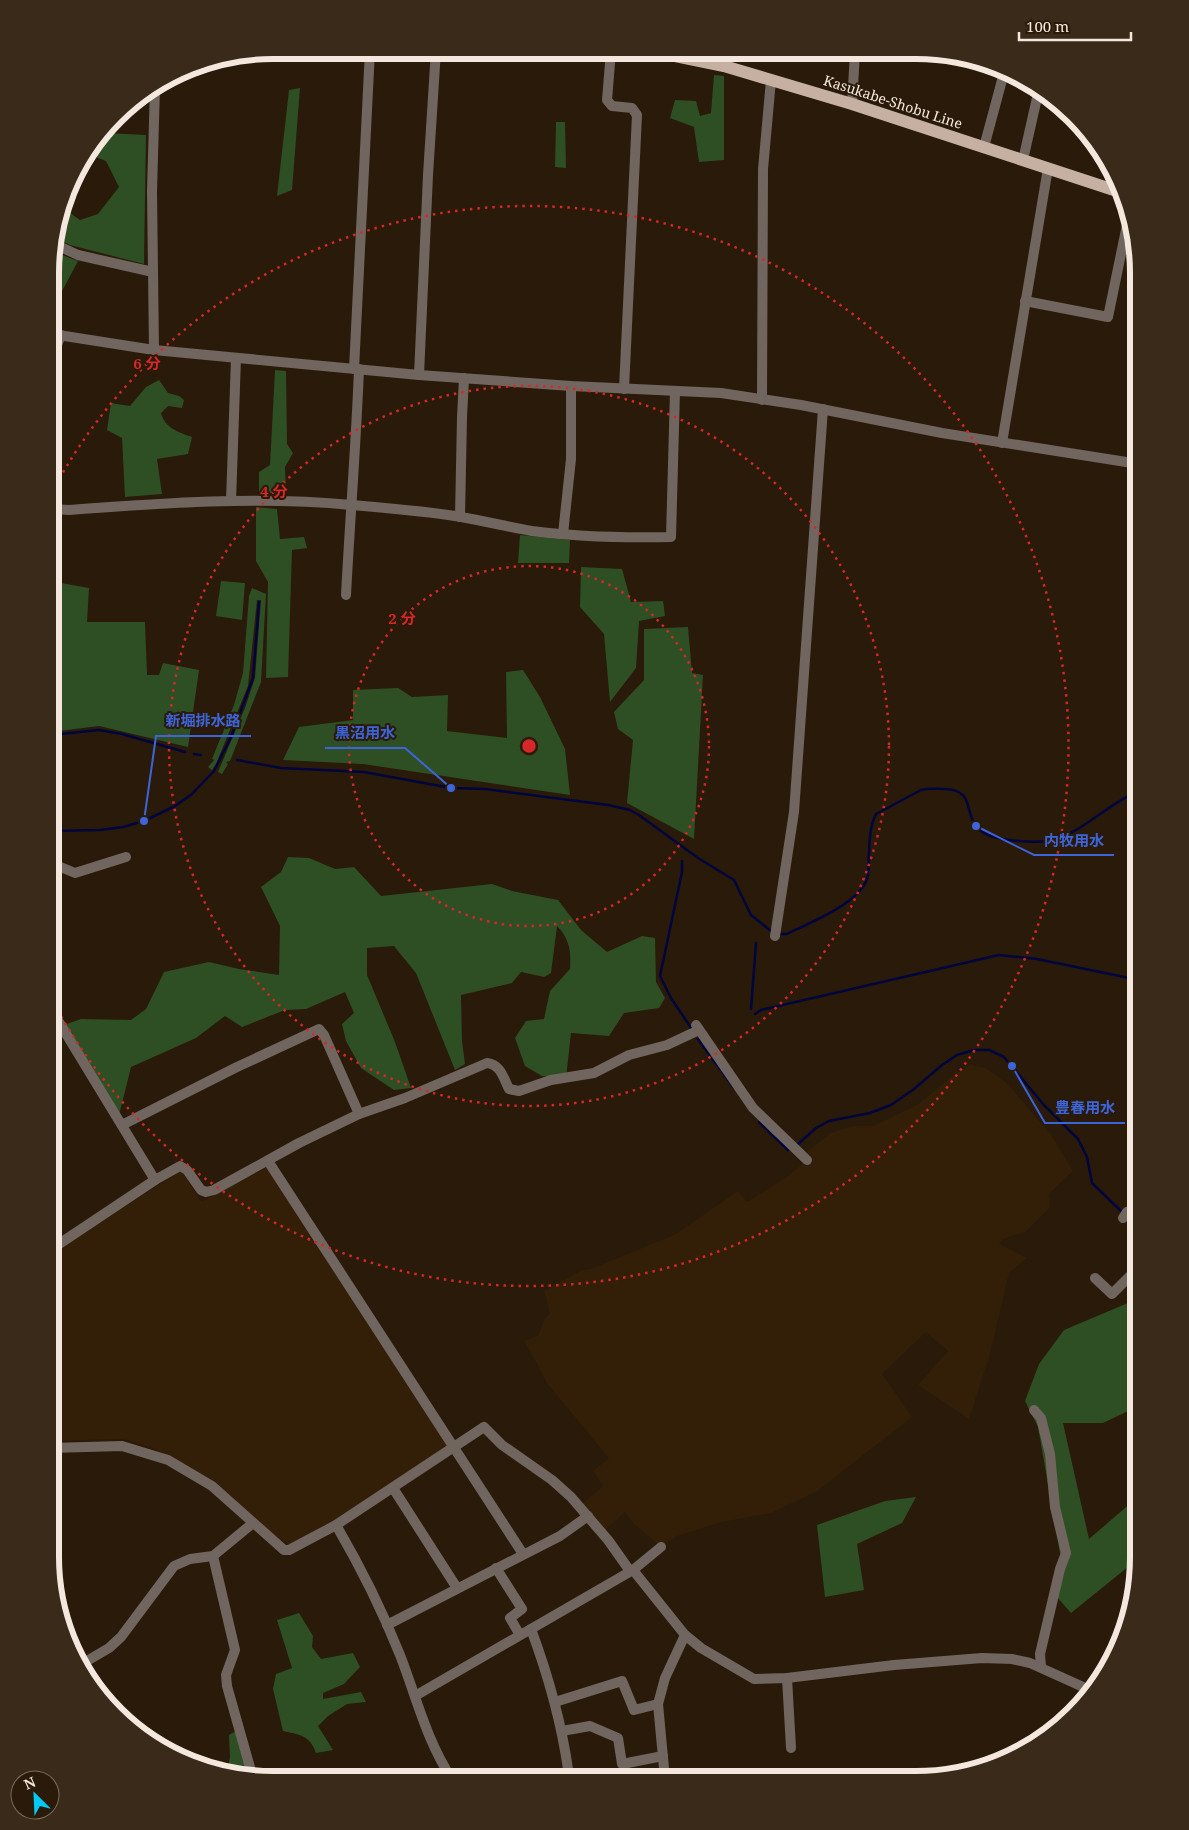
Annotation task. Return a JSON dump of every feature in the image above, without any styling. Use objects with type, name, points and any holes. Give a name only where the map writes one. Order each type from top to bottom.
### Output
[{"type":"main road","name":"Kasukabe-Shobu Line","points":[[690,59],[724,66],[852,104],[1113,190]]},
{"type":"street","points":[[346,595],[356,453],[357,369],[370,59]]},
{"type":"street","points":[[419,375],[435,59]]},
{"type":"street","points":[[610,59],[607,100],[612,106],[632,108],[637,115],[624,389]]},
{"type":"street","points":[[852,104],[854,59]]},
{"type":"street","points":[[984,147],[1003,77]]},
{"type":"street","points":[[762,400],[763,170],[771,80]]},
{"type":"street","points":[[154,350],[152,191],[156,94]]},
{"type":"street","points":[[1023,160],[1037,97]]},
{"type":"street","points":[[1002,443],[1048,168]]},
{"type":"street","points":[[1026,300],[1108,317],[1126,230]]},
{"type":"street","points":[[61,247],[78,254],[152,272]]},
{"type":"street","points":[[59,335],[154,350],[419,375],[721,394],[824,409],[1002,443],[1130,463]]},
{"type":"street","points":[[231,501],[236,358]]},
{"type":"street","points":[[460,517],[464,378]]},
{"type":"street","points":[[563,534],[571,460],[571,386]]},
{"type":"street","points":[[59,509],[207,500],[261,500],[351,505],[460,517],[529,530],[563,534],[602,537],[671,537],[675,391]]},
{"type":"street","points":[[776,936],[794,812],[824,409]]},
{"type":"street","points":[[59,866],[75,873],[126,857]]},
{"type":"street","points":[[59,1023],[155,1180]]},
{"type":"street","points":[[59,1244],[155,1180],[180,1166],[187,1170],[201,1190],[206,1192],[214,1190],[299,1143],[359,1114],[405,1098],[487,1063],[494,1064],[500,1069],[509,1088],[519,1091],[551,1080],[594,1073],[629,1055],[667,1045],[686,1036],[698,1027],[753,1108],[806,1160]]},
{"type":"street","points":[[122,1125],[229,1071],[319,1029],[324,1034],[359,1114]]},
{"type":"street","points":[[268,1161],[523,1554]]},
{"type":"street","points":[[1095,1278],[1112,1294],[1130,1276]]},
{"type":"street","points":[[1034,1410],[1041,1418],[1050,1454],[1055,1507],[1066,1553],[1058,1577],[1040,1654],[1041,1667]]},
{"type":"street","points":[[59,1448],[122,1446],[168,1460],[212,1486],[284,1550],[289,1550],[336,1525],[484,1427],[502,1445],[552,1480],[571,1497],[685,1634],[701,1648],[754,1678],[787,1678],[894,1665],[982,1658],[1012,1659],[1030,1663],[1085,1688]]},
{"type":"street","points":[[392,1488],[458,1588]]},
{"type":"street","points":[[387,1625],[560,1536],[588,1516]]},
{"type":"street","points":[[86,1662],[109,1648],[121,1637],[174,1566],[190,1559],[213,1556],[253,1523]]},
{"type":"street","points":[[336,1525],[355,1558],[387,1625],[414,1696],[440,1759],[447,1771]]},
{"type":"street","points":[[414,1696],[631,1571],[661,1547]]},
{"type":"street","points":[[213,1556],[235,1650],[226,1675],[227,1686],[251,1770]]},
{"type":"street","points":[[496,1568],[522,1609],[510,1618],[520,1635]]},
{"type":"street","points":[[532,1628],[548,1674],[562,1731],[568,1769]]},
{"type":"street","points":[[664,1771],[658,1704],[665,1678],[685,1634]]},
{"type":"street","points":[[787,1678],[791,1748]]},
{"type":"street","points":[[555,1702],[622,1681],[634,1710],[658,1704]]},
{"type":"street","points":[[562,1731],[590,1726],[618,1738],[622,1764],[662,1756]]},
{"type":"shaded area","points":[[970,1065],[986,1068],[1007,1083],[1051,1135],[1073,1171],[1049,1194],[1050,1207],[1025,1232],[1005,1238],[999,1244],[1027,1258],[1009,1273],[990,1354],[969,1419],[918,1385],[948,1351],[926,1332],[882,1374],[912,1417],[817,1491],[771,1513],[722,1522],[677,1536],[661,1547],[634,1524],[625,1512],[604,1531],[582,1504],[603,1486],[593,1471],[609,1458],[546,1382],[524,1341],[538,1336],[544,1320],[550,1313],[544,1291],[582,1270],[591,1269],[676,1234],[738,1191],[747,1202],[787,1177],[812,1156],[807,1152],[831,1133],[854,1126],[873,1126],[917,1105],[951,1077]]},
{"type":"shaded area","points":[[266,1168],[270,1168],[449,1446],[343,1515],[290,1545],[274,1535],[210,1479],[155,1449],[123,1439],[59,1441],[59,1249],[179,1172],[183,1173],[200,1200],[203,1201]]},
{"type":"green space","points":[[714,75],[724,76],[724,160],[699,162],[694,127],[670,118],[675,100],[696,101],[700,116],[711,113]]},
{"type":"green space","points":[[300,88],[292,190],[277,196],[289,90]]},
{"type":"green space","points":[[556,122],[565,122],[566,168],[555,167]]},
{"type":"green space","points":[[111,133],[146,135],[144,264],[70,245],[62,241],[68,211],[80,220],[98,214],[119,187],[106,161],[94,156]]},
{"type":"green space","points":[[60,254],[78,261],[59,297]]},
{"type":"green space","points":[[275,370],[286,371],[287,444],[293,453],[285,467],[286,493],[259,493],[259,472],[270,465]]},
{"type":"green space","points":[[159,380],[168,393],[179,396],[184,400],[182,408],[168,406],[161,413],[169,426],[192,437],[188,454],[157,459],[162,494],[125,497],[122,438],[107,430],[111,403],[130,406],[146,387]]},
{"type":"green space","points":[[256,507],[277,509],[280,539],[304,537],[307,548],[292,550],[288,677],[266,678],[268,582],[256,561]]},
{"type":"green space","points":[[520,535],[570,540],[569,563],[518,563]]},
{"type":"green space","points":[[581,567],[622,569],[631,602],[663,601],[665,616],[639,621],[636,668],[610,702],[604,634],[580,607]]},
{"type":"green space","points":[[221,581],[245,583],[242,620],[216,616]]},
{"type":"green space","points":[[59,583],[89,588],[87,622],[145,622],[147,675],[159,675],[163,663],[199,670],[188,747],[99,726],[59,731]]},
{"type":"green space","points":[[252,588],[266,594],[261,682],[230,761],[226,762],[228,764],[222,774],[218,772],[245,708],[255,678],[261,600],[257,600],[248,686],[212,770],[208,767],[214,760],[212,759],[234,705],[243,673],[249,596]]},
{"type":"green space","points":[[688,627],[692,673],[703,675],[694,839],[627,803],[633,740],[618,729],[614,712],[644,680],[644,629]]},
{"type":"green space","points":[[523,670],[540,697],[565,749],[570,795],[363,764],[283,760],[299,727],[353,720],[353,690],[398,688],[412,697],[448,695],[447,731],[507,738],[506,672]]},
{"type":"green space","points":[[288,857],[309,858],[335,869],[354,867],[381,896],[492,884],[512,891],[558,900],[581,930],[607,952],[642,936],[655,938],[656,982],[665,998],[659,1008],[624,1013],[609,1036],[571,1033],[566,1078],[542,1076],[525,1066],[515,1038],[526,1021],[544,1019],[550,991],[570,969],[569,946],[565,936],[557,926],[551,973],[544,977],[521,972],[512,983],[461,995],[462,1041],[465,1064],[455,1070],[416,973],[394,946],[367,948],[367,975],[395,1042],[411,1088],[394,1090],[361,1068],[346,1041],[342,1024],[354,1013],[345,992],[306,1009],[285,1010],[242,1027],[225,1016],[196,1038],[131,1067],[118,1119],[61,1026],[81,1019],[131,1020],[146,1009],[164,972],[209,962],[279,975],[280,926],[261,887],[281,872]]},
{"type":"green space","points":[[1130,1302],[1130,1410],[1103,1423],[1063,1423],[1089,1539],[1130,1504],[1130,1565],[1071,1613],[1057,1597],[1062,1565],[1038,1427],[1025,1401],[1039,1364],[1064,1330]]},
{"type":"green space","points":[[916,1497],[902,1523],[857,1544],[864,1590],[825,1597],[817,1525],[885,1501]]},
{"type":"green space","points":[[299,1613],[313,1636],[312,1647],[321,1659],[353,1653],[360,1667],[344,1684],[323,1693],[323,1699],[361,1692],[366,1702],[347,1704],[328,1716],[318,1726],[333,1750],[316,1753],[311,1743],[304,1737],[283,1731],[273,1689],[276,1674],[292,1668],[277,1620]]},
{"type":"green space","points":[[236,1731],[247,1769],[228,1766],[230,1757],[229,1735]]},
{"type":"waterway","points":[[59,831],[100,830],[123,827],[144,821],[175,806],[192,794],[214,771],[231,737],[253,678],[259,602]]},
{"type":"waterway","points":[[59,734],[99,730],[122,734],[185,752]]},
{"type":"waterway","points":[[194,754],[201,755]]},
{"type":"waterway","points":[[237,760],[281,768],[364,772],[451,788],[485,789],[608,805],[630,810],[698,858],[734,880],[751,915],[771,931]]},
{"type":"waterway","points":[[780,934],[787,934],[822,917],[858,893],[865,884],[868,874],[871,828],[876,814],[921,790],[944,789],[961,793],[968,804],[975,825],[981,831],[994,837],[1033,842],[1048,841],[1071,833],[1130,795]]},
{"type":"waterway","points":[[682,861],[682,872],[660,976],[671,998],[691,1028]]},
{"type":"waterway","points":[[751,1009],[756,943]]},
{"type":"waterway","points":[[755,1014],[761,1010],[999,955],[1037,959],[1130,978]]},
{"type":"waterway","points":[[698,1039],[734,1088]]},
{"type":"waterway","points":[[797,1145],[816,1128],[829,1121],[870,1113],[891,1105],[957,1055],[974,1050],[989,1050],[1004,1057],[1043,1104],[1078,1139],[1087,1157],[1092,1183],[1123,1213]]},
{"type":"waterway","points":[[759,1122],[788,1150]]},
{"type":"place","name":"黒沼用水","points":[[451,788]]},
{"type":"place","name":"新堀排水路","points":[[144,821]]},
{"type":"place","name":"内牧用水","points":[[976,826]]},
{"type":"place","name":"豊春用水","points":[[1012,1066]]}]
